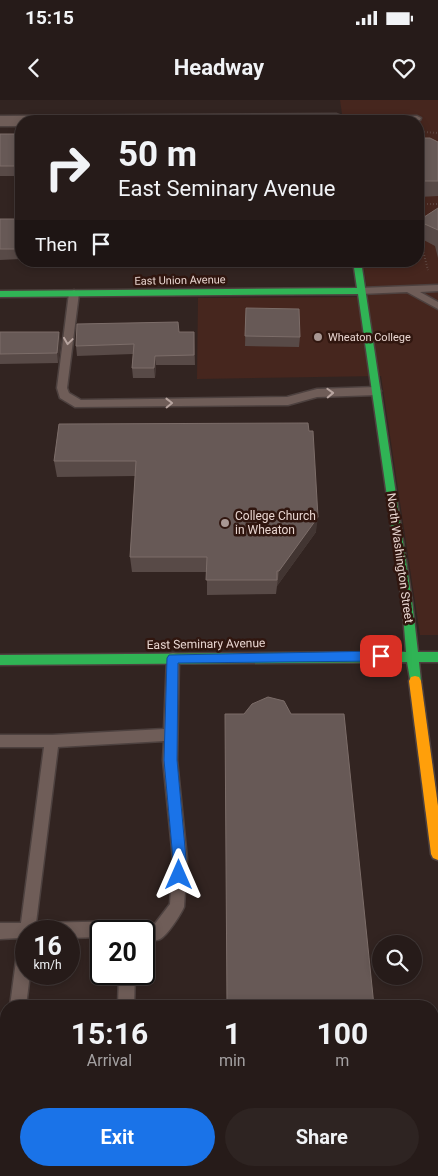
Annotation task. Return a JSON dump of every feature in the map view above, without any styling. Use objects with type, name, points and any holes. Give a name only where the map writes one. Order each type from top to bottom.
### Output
[{"type":"street","points":[[333,100],[335,115]]},
{"type":"street","points":[[0,122],[15,121]]},
{"type":"street","name":"North Washington Street","points":[[358,267],[408,601],[418,714],[438,854]]},
{"type":"street","name":"East Union Avenue","points":[[0,294],[360,291]]},
{"type":"street","name":"East Seminary Avenue","points":[[0,660],[438,657]]},
{"type":"lane","points":[[407,288],[438,306]]},
{"type":"lane","points":[[360,291],[438,288]]},
{"type":"lane","points":[[74,293],[62,388],[64,395],[79,404],[288,401],[298,397],[318,394],[376,391]]},
{"type":"lane","points":[[155,933],[177,907],[180,859],[170,760],[173,658]]},
{"type":"lane","points":[[0,741],[52,741],[171,735]]},
{"type":"lane","points":[[28,920],[52,741]]},
{"type":"lane","points":[[0,931],[15,931]]},
{"type":"lane","points":[[19,1000],[20,985]]},
{"type":"lane","points":[[126,1000],[127,985]]},
{"type":"path","points":[[424,132],[438,133]]},
{"type":"path","points":[[424,204],[438,204]]},
{"type":"path","points":[[424,256],[428,270]]},
{"type":"shaded area","name":"Wheaton College","points":[[340,100],[438,100],[438,635],[420,635],[381,376],[197,379],[198,298],[368,297],[364,267],[424,267],[424,115],[342,115]]},
{"type":"building","points":[[0,134],[15,134],[15,166],[0,166]]},
{"type":"building","points":[[424,138],[430,138],[438,142],[438,181],[424,181]]},
{"type":"building","points":[[438,208],[438,230],[424,224],[424,217]]},
{"type":"building","points":[[0,219],[15,219],[15,249],[0,249]]},
{"type":"building","points":[[246,308],[299,309],[300,337],[245,336]]},
{"type":"building","points":[[178,322],[179,332],[194,332],[194,355],[155,356],[154,368],[132,368],[134,344],[76,346],[77,324]]},
{"type":"building","points":[[0,332],[59,332],[57,353],[0,354]]},
{"type":"building","name":"College Church in Wheaton","points":[[308,423],[309,431],[313,431],[318,517],[279,571],[277,571],[277,580],[206,580],[207,557],[130,557],[136,461],[54,461],[59,424]]},
{"type":"building","points":[[268,697],[284,701],[291,714],[344,714],[373,1000],[227,1000],[225,714],[244,714],[252,704]]},
{"type":"traffic: fast","points":[[358,267],[407,601],[415,681]]},
{"type":"traffic: fast","points":[[0,294],[360,291]]},
{"type":"traffic: fast","points":[[0,660],[438,657]]},
{"type":"traffic: slow","points":[[415,681],[438,854]]},
{"type":"place","name":"Wheaton College","points":[[318,337]]},
{"type":"place","name":"College Church in Wheaton","points":[[225,523]]},
{"type":"route","points":[[179,875],[180,859],[170,760],[173,658],[381,656]]}]
